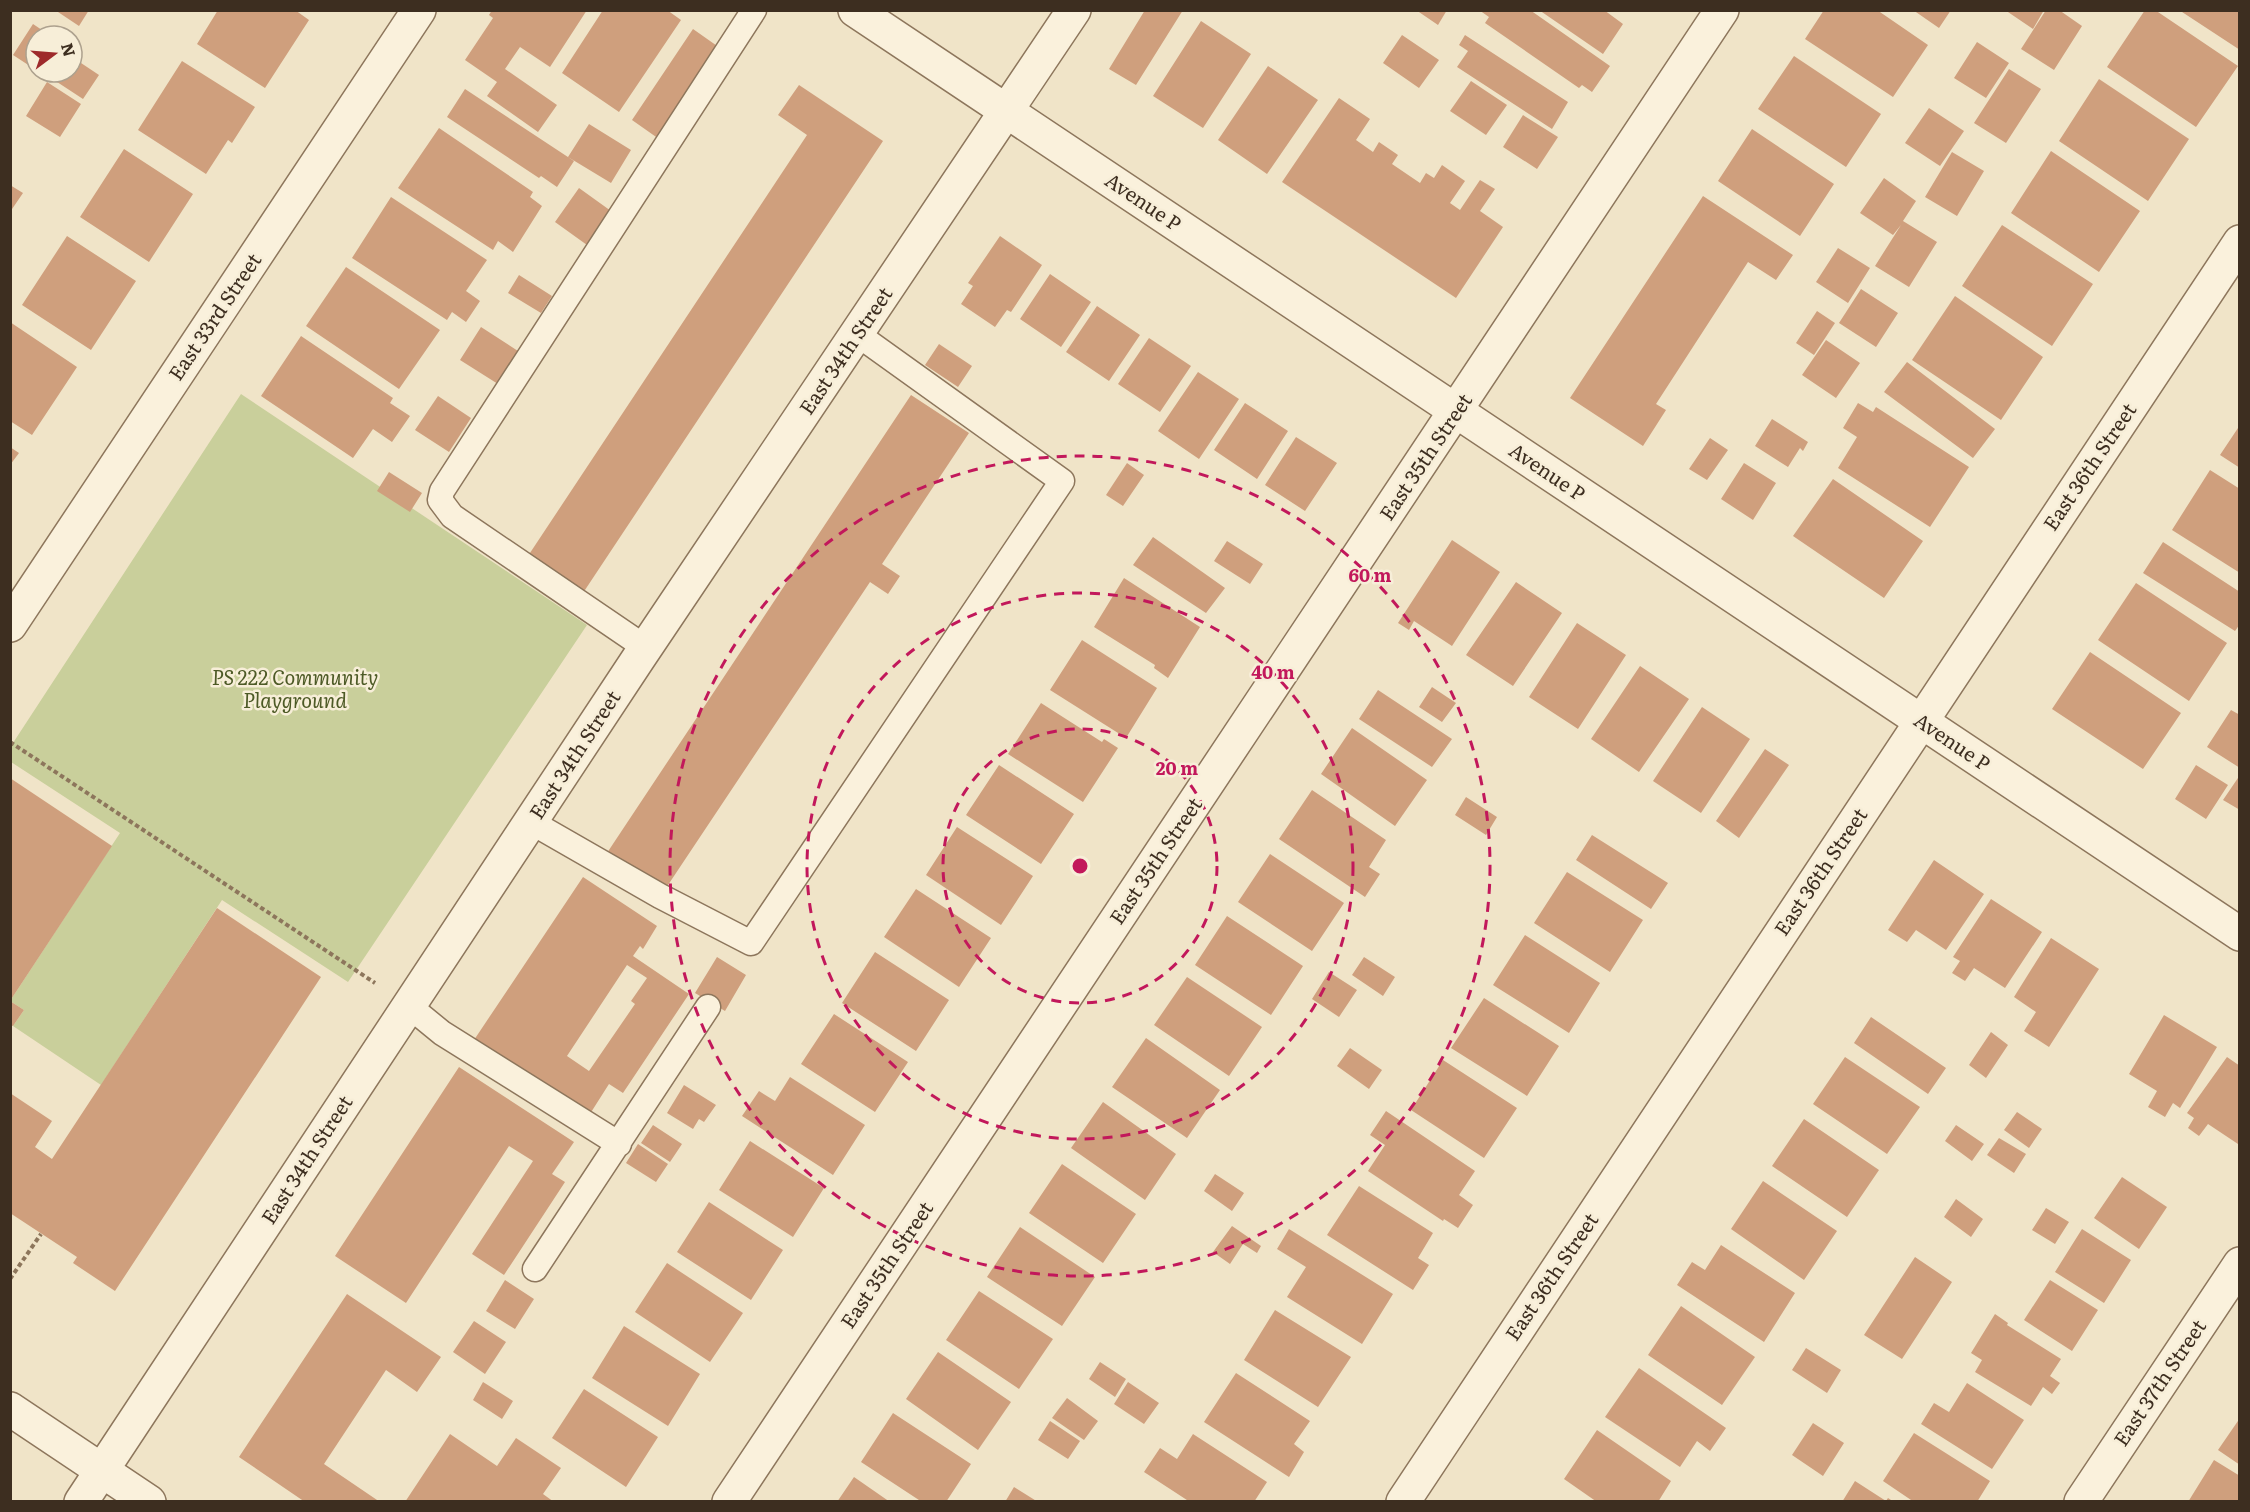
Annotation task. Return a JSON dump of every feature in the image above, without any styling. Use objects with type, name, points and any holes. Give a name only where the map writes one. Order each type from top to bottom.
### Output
[{"type":"street","name":"East 33rd Street","points":[[10,625],[419,10]]},
{"type":"street","name":"Avenue P","points":[[855,10],[2240,934]]},
{"type":"street","name":"East 34th Street","points":[[81,1502],[646,648],[1074,10]]},
{"type":"street","name":"East 35th Street","points":[[729,1502],[1722,10]]},
{"type":"street","name":"East 36th Street","points":[[1403,1502],[2240,242]]},
{"type":"street","name":"East 37th Street","points":[[2081,1502],[2240,1264]]},
{"type":"street","points":[[10,1409],[149,1502]]},
{"type":"lane","points":[[646,648],[452,516],[440,500],[442,491],[754,10]]},
{"type":"lane","points":[[531,822],[660,896],[751,943],[1062,482],[857,334]]},
{"type":"lane","points":[[409,1006],[442,1033],[619,1144]]},
{"type":"lane","points":[[535,1269],[708,1007]]},
{"type":"path","points":[[10,742],[409,1006]]},
{"type":"path","points":[[10,1280],[41,1234]]},
{"type":"green space","name":"PS 222 Community Playground","points":[[241,394],[587,625],[348,982],[222,900],[101,1085],[13,1026],[24,1010],[10,1001],[120,833],[11,762],[11,746]]},
{"type":"building","points":[[55,10],[89,10],[80,24],[76,24]]},
{"type":"building","points":[[218,10],[295,10],[309,20],[265,88],[197,44]]},
{"type":"building","points":[[492,10],[587,10],[550,67],[520,47],[505,69],[557,105],[538,132],[487,96],[497,82],[465,60],[493,18],[489,15]]},
{"type":"building","points":[[603,10],[667,10],[681,20],[619,112],[562,73]]},
{"type":"building","points":[[1145,10],[1183,10],[1136,85],[1109,69]]},
{"type":"building","points":[[1416,10],[1447,10],[1438,25]]},
{"type":"building","points":[[1479,10],[1530,10],[1610,66],[1592,92],[1582,85],[1579,88],[1485,23],[1489,17]]},
{"type":"building","points":[[1539,10],[1604,10],[1623,24],[1603,54]]},
{"type":"building","points":[[1824,10],[1877,10],[1928,45],[1893,97],[1805,39]]},
{"type":"building","points":[[1913,10],[1951,10],[1939,28]]},
{"type":"building","points":[[2005,10],[2044,10],[2033,29]]},
{"type":"building","points":[[2046,10],[2059,10],[2082,26],[2054,70],[2021,49]]},
{"type":"building","points":[[2145,10],[2155,10],[2238,66],[2196,127],[2107,67]]},
{"type":"building","points":[[2179,10],[2240,10],[2240,50]]},
{"type":"building","points":[[1201,21],[1251,54],[1203,128],[1153,96]]},
{"type":"building","points":[[693,29],[720,48],[659,139],[632,120]]},
{"type":"building","points":[[1402,35],[1439,60],[1419,88],[1383,63]]},
{"type":"building","points":[[1465,35],[1568,102],[1552,129],[1457,67],[1468,51],[1459,45]]},
{"type":"building","points":[[24,38],[24,62],[13,55]]},
{"type":"building","points":[[1977,42],[2009,63],[1986,98],[1954,78]]},
{"type":"building","points":[[1794,56],[1881,114],[1846,167],[1758,109]]},
{"type":"building","points":[[182,61],[255,107],[232,143],[228,140],[206,174],[138,130]]},
{"type":"building","points":[[84,65],[99,75],[83,99],[60,84],[84,84]]},
{"type":"building","points":[[1268,66],[1318,100],[1267,174],[1218,140]]},
{"type":"building","points":[[2009,69],[2041,89],[2006,143],[1974,123]]},
{"type":"building","points":[[2099,79],[2189,139],[2148,201],[2059,141]]},
{"type":"building","points":[[1471,81],[1507,105],[1486,135],[1450,111]]},
{"type":"building","points":[[46,84],[50,84],[81,104],[60,137],[26,116]]},
{"type":"building","points":[[799,85],[883,141],[579,599],[524,562],[807,135],[778,115]]},
{"type":"building","points":[[465,89],[574,161],[557,187],[541,176],[539,178],[447,117]]},
{"type":"building","points":[[1339,98],[1370,119],[1356,140],[1373,152],[1379,142],[1398,155],[1392,164],[1420,183],[1426,173],[1434,178],[1442,165],[1465,181],[1450,203],[1460,210],[1480,180],[1495,189],[1480,211],[1503,227],[1456,298],[1282,182]]},
{"type":"building","points":[[1929,108],[1964,131],[1940,166],[1905,143]]},
{"type":"building","points":[[1523,115],[1558,137],[1537,169],[1503,147]]},
{"type":"building","points":[[589,124],[631,150],[611,183],[568,157]]},
{"type":"building","points":[[439,128],[533,192],[530,197],[542,206],[513,252],[498,241],[493,250],[398,188]]},
{"type":"building","points":[[1752,129],[1834,184],[1800,236],[1718,181]]},
{"type":"building","points":[[124,149],[193,194],[149,262],[80,217]]},
{"type":"building","points":[[2051,151],[2140,211],[2099,272],[2011,213]]},
{"type":"building","points":[[1952,152],[1984,171],[1957,216],[1925,197]]},
{"type":"building","points":[[1884,178],[1916,201],[1903,221],[1937,242],[1909,287],[1875,266],[1901,225],[1893,235],[1860,213]]},
{"type":"building","points":[[10,185],[23,193],[10,212]]},
{"type":"building","points":[[579,188],[611,211],[587,245],[555,222]]},
{"type":"building","points":[[1703,196],[1793,255],[1776,280],[1748,262],[1656,404],[1666,410],[1643,446],[1570,398]]},
{"type":"building","points":[[391,197],[487,260],[466,291],[480,301],[466,322],[452,312],[447,320],[352,258]]},
{"type":"building","points":[[2002,225],[2093,284],[2052,346],[1962,286]]},
{"type":"building","points":[[67,236],[136,281],[91,350],[22,305]]},
{"type":"building","points":[[1000,236],[1042,265],[1011,312],[1007,310],[995,327],[961,304],[973,286],[968,283]]},
{"type":"building","points":[[1838,248],[1870,268],[1848,303],[1816,282]]},
{"type":"building","points":[[346,267],[440,330],[399,389],[306,326]]},
{"type":"building","points":[[1050,274],[1091,302],[1061,347],[1020,319]]},
{"type":"building","points":[[519,275],[552,296],[541,313],[508,293]]},
{"type":"building","points":[[1861,289],[1898,313],[1876,347],[1839,323]]},
{"type":"building","points":[[1955,296],[2043,357],[2001,420],[1912,360]]},
{"type":"building","points":[[1097,306],[1140,335],[1109,381],[1066,352]]},
{"type":"building","points":[[1817,311],[1835,323],[1814,355],[1796,343]]},
{"type":"building","points":[[10,322],[77,367],[32,435],[10,421]]},
{"type":"building","points":[[481,327],[518,351],[498,384],[460,360]]},
{"type":"building","points":[[301,336],[393,398],[390,403],[410,416],[392,442],[373,429],[353,458],[261,396]]},
{"type":"building","points":[[1149,338],[1191,366],[1160,412],[1118,384]]},
{"type":"building","points":[[1826,340],[1860,363],[1836,398],[1802,375]]},
{"type":"building","points":[[939,344],[972,366],[958,387],[925,365]]},
{"type":"building","points":[[1907,362],[1995,429],[1973,458],[1884,392]]},
{"type":"building","points":[[1198,372],[1239,399],[1199,459],[1158,431]]},
{"type":"building","points":[[911,395],[969,433],[882,564],[900,576],[888,594],[870,582],[662,894],[605,856]]},
{"type":"building","points":[[438,396],[471,418],[449,452],[415,430]]},
{"type":"building","points":[[1245,403],[1288,431],[1257,479],[1214,450]]},
{"type":"building","points":[[1858,403],[1873,412],[1876,407],[1969,467],[1930,527],[1838,468],[1857,437],[1843,428]]},
{"type":"building","points":[[1772,419],[1808,442],[1803,451],[1800,448],[1788,467],[1755,446]]},
{"type":"building","points":[[2240,425],[2240,468],[2220,455]]},
{"type":"building","points":[[1296,437],[1337,463],[1305,511],[1265,485]]},
{"type":"building","points":[[1710,438],[1728,450],[1707,480],[1689,469]]},
{"type":"building","points":[[10,447],[19,453],[10,465]]},
{"type":"building","points":[[1127,463],[1144,475],[1123,506],[1106,495]]},
{"type":"building","points":[[1744,463],[1776,483],[1753,520],[1721,499]]},
{"type":"building","points":[[2210,470],[2240,489],[2240,573],[2172,530]]},
{"type":"building","points":[[389,472],[422,493],[410,512],[377,491]]},
{"type":"building","points":[[1833,479],[1923,541],[1884,598],[1793,536]]},
{"type":"building","points":[[1153,537],[1225,588],[1206,613],[1133,565]]},
{"type":"building","points":[[1452,540],[1500,572],[1452,646],[1414,621],[1409,630],[1398,623]]},
{"type":"building","points":[[1227,541],[1263,564],[1250,584],[1214,561]]},
{"type":"building","points":[[2163,542],[2240,592],[2240,624],[2235,631],[2143,573]]},
{"type":"building","points":[[1124,578],[1200,627],[1168,678],[1154,668],[1155,665],[1094,627]]},
{"type":"building","points":[[1516,582],[1562,613],[1513,686],[1466,655]]},
{"type":"building","points":[[2136,583],[2227,643],[2189,701],[2098,640]]},
{"type":"building","points":[[1577,623],[1626,655],[1578,729],[1529,697]]},
{"type":"building","points":[[1082,640],[1157,688],[1126,738],[1050,690]]},
{"type":"building","points":[[2090,652],[2181,713],[2143,769],[2052,709]]},
{"type":"building","points":[[1640,666],[1689,699],[1639,772],[1591,739]]},
{"type":"building","points":[[1432,687],[1456,703],[1442,722],[1419,707]]},
{"type":"building","points":[[1378,690],[1452,739],[1432,767],[1359,719]]},
{"type":"building","points":[[1041,703],[1102,742],[1104,739],[1118,748],[1083,802],[1008,754]]},
{"type":"building","points":[[1702,707],[1750,739],[1701,813],[1653,781]]},
{"type":"building","points":[[2231,710],[2240,715],[2240,768],[2207,747]]},
{"type":"building","points":[[1352,728],[1427,780],[1395,826],[1321,774]]},
{"type":"building","points":[[1765,749],[1789,765],[1739,838],[1716,821]]},
{"type":"building","points":[[999,765],[1074,814],[1041,864],[966,815]]},
{"type":"building","points":[[2196,765],[2228,785],[2206,819],[2175,799]]},
{"type":"building","points":[[2240,775],[2240,810],[2223,800]]},
{"type":"building","points":[[10,778],[112,846],[10,1001]]},
{"type":"building","points":[[1312,790],[1386,840],[1369,867],[1380,874],[1365,897],[1279,839]]},
{"type":"building","points":[[1466,797],[1497,817],[1486,835],[1455,815]]},
{"type":"building","points":[[957,827],[1033,876],[1001,925],[926,875]]},
{"type":"building","points":[[1592,835],[1668,883],[1651,909],[1576,860]]},
{"type":"building","points":[[1270,854],[1344,903],[1312,951],[1238,902]]},
{"type":"building","points":[[1934,860],[1984,894],[1946,950],[1916,930],[1907,942],[1888,930]]},
{"type":"building","points":[[1567,872],[1643,920],[1610,972],[1534,923]]},
{"type":"building","points":[[583,877],[657,926],[643,949],[640,946],[633,956],[689,994],[623,1093],[609,1084],[588,1117],[474,1040]],"holes":[[[627,965],[647,978],[631,1001],[635,1004],[589,1071],[567,1056]]]},
{"type":"building","points":[[916,889],[991,938],[959,987],[884,937]]},
{"type":"building","points":[[1991,899],[2042,932],[2005,988],[1974,968],[1965,981],[1952,973],[1960,961],[1953,957]]},
{"type":"building","points":[[217,908],[321,977],[115,1291],[73,1263],[77,1257],[10,1213],[10,1093],[52,1121],[35,1147],[52,1159]]},
{"type":"building","points":[[1227,916],[1303,966],[1271,1015],[1195,965]]},
{"type":"building","points":[[1525,935],[1600,983],[1569,1033],[1493,985]]},
{"type":"building","points":[[2051,938],[2099,969],[2049,1047],[2024,1031],[2036,1012],[2014,997]]},
{"type":"building","points":[[875,952],[949,1000],[916,1051],[842,1003]]},
{"type":"building","points":[[717,957],[746,975],[725,1011],[695,993]]},
{"type":"building","points":[[1364,957],[1395,977],[1383,996],[1352,975]]},
{"type":"building","points":[[1329,972],[1357,990],[1339,1017],[1312,999]]},
{"type":"building","points":[[1187,977],[1262,1027],[1229,1076],[1154,1025]]},
{"type":"building","points":[[1484,998],[1559,1046],[1527,1096],[1451,1048]]},
{"type":"building","points":[[10,1001],[24,1010],[13,1026],[10,1025]]},
{"type":"building","points":[[834,1014],[908,1062],[875,1112],[801,1064]]},
{"type":"building","points":[[2164,1015],[2217,1047],[2180,1108],[2173,1103],[2165,1117],[2148,1107],[2157,1091],[2129,1074]]},
{"type":"building","points":[[1871,1017],[1946,1068],[1928,1094],[1854,1043]]},
{"type":"building","points":[[1991,1032],[2008,1045],[1986,1078],[1969,1065]]},
{"type":"building","points":[[1146,1038],[1220,1090],[1187,1138],[1112,1087]]},
{"type":"building","points":[[1350,1048],[1382,1070],[1369,1089],[1337,1066]]},
{"type":"building","points":[[1845,1057],[1920,1107],[1887,1154],[1813,1104]]},
{"type":"building","points":[[2227,1057],[2240,1066],[2240,1142],[2238,1144],[2208,1124],[2199,1136],[2188,1128],[2194,1118],[2187,1113]]},
{"type":"building","points":[[1443,1060],[1517,1108],[1484,1158],[1411,1110]]},
{"type":"building","points":[[459,1067],[574,1142],[552,1174],[565,1182],[504,1275],[472,1254],[533,1161],[509,1146],[406,1303],[335,1256]]},
{"type":"building","points":[[790,1077],[865,1125],[833,1175],[742,1116],[759,1091],[775,1101]]},
{"type":"building","points":[[684,1085],[716,1105],[704,1122],[699,1119],[693,1129],[667,1113]]},
{"type":"building","points":[[1103,1102],[1176,1154],[1145,1200],[1071,1148]]},
{"type":"building","points":[[1386,1111],[1475,1171],[1459,1195],[1473,1205],[1458,1228],[1444,1219],[1443,1221],[1368,1171],[1385,1145],[1370,1135]]},
{"type":"building","points":[[2017,1112],[2042,1129],[2029,1148],[2004,1130]]},
{"type":"building","points":[[1804,1119],[1879,1170],[1847,1217],[1772,1166]]},
{"type":"building","points":[[653,1125],[682,1144],[670,1162],[641,1143]]},
{"type":"building","points":[[1956,1125],[1984,1144],[1972,1161],[1945,1141]]},
{"type":"building","points":[[1999,1138],[2026,1154],[2014,1173],[1987,1155]]},
{"type":"building","points":[[750,1141],[824,1188],[793,1237],[719,1190]]},
{"type":"building","points":[[638,1144],[668,1164],[656,1182],[626,1163]]},
{"type":"building","points":[[1062,1164],[1136,1214],[1103,1263],[1029,1213]]},
{"type":"building","points":[[1215,1174],[1244,1193],[1232,1211],[1204,1191]]},
{"type":"building","points":[[2122,1177],[2167,1207],[2139,1249],[2094,1218]]},
{"type":"building","points":[[1763,1181],[1837,1231],[1804,1280],[1731,1229]]},
{"type":"building","points":[[1359,1186],[1433,1233],[1418,1258],[1429,1265],[1413,1290],[1327,1235]]},
{"type":"building","points":[[1956,1199],[1983,1219],[1971,1237],[1944,1217]]},
{"type":"building","points":[[709,1202],[783,1250],[751,1300],[677,1252]]},
{"type":"building","points":[[2046,1208],[2069,1222],[2055,1244],[2032,1230]]},
{"type":"building","points":[[1232,1226],[1261,1246],[1257,1253],[1243,1244],[1230,1264],[1213,1252]]},
{"type":"building","points":[[1020,1227],[1095,1277],[1062,1326],[987,1277]]},
{"type":"building","points":[[1289,1229],[1393,1294],[1362,1344],[1287,1297],[1306,1267],[1277,1249]]},
{"type":"building","points":[[2082,1229],[2131,1260],[2104,1303],[2055,1272]]},
{"type":"building","points":[[1721,1245],[1795,1293],[1764,1342],[1677,1285],[1692,1262],[1705,1270]]},
{"type":"building","points":[[1915,1257],[1952,1282],[1902,1359],[1864,1335]]},
{"type":"building","points":[[667,1263],[743,1313],[710,1362],[635,1312]]},
{"type":"building","points":[[505,1280],[534,1299],[515,1329],[486,1311]]},
{"type":"building","points":[[2050,1280],[2098,1310],[2072,1351],[2024,1320]]},
{"type":"building","points":[[979,1291],[1053,1339],[1019,1389],[946,1340]]},
{"type":"building","points":[[347,1294],[441,1357],[417,1392],[386,1370],[324,1464],[380,1502],[305,1502],[239,1457]]},
{"type":"building","points":[[1681,1306],[1755,1357],[1722,1405],[1648,1355]]},
{"type":"building","points":[[1275,1310],[1351,1357],[1318,1407],[1244,1360]]},
{"type":"building","points":[[1995,1314],[2008,1323],[2007,1325],[2061,1359],[2050,1376],[2060,1383],[2052,1394],[2043,1387],[2031,1406],[1975,1372],[1982,1360],[1971,1353]]},
{"type":"building","points":[[474,1321],[506,1342],[485,1374],[453,1352]]},
{"type":"building","points":[[624,1326],[700,1374],[668,1426],[592,1378]]},
{"type":"building","points":[[1806,1348],[1841,1370],[1827,1393],[1792,1370]]},
{"type":"building","points":[[938,1352],[1011,1402],[978,1450],[906,1399]]},
{"type":"building","points":[[1100,1362],[1126,1379],[1115,1397],[1089,1379]]},
{"type":"building","points":[[1639,1368],[1726,1428],[1710,1451],[1697,1441],[1680,1467],[1605,1417]]},
{"type":"building","points":[[1236,1373],[1310,1421],[1294,1444],[1304,1452],[1289,1477],[1204,1422]]},
{"type":"building","points":[[483,1382],[513,1401],[502,1419],[473,1400]]},
{"type":"building","points":[[1128,1382],[1159,1403],[1144,1424],[1114,1404]]},
{"type":"building","points":[[1967,1383],[2024,1420],[1992,1469],[1921,1424],[1934,1403],[1949,1412]]},
{"type":"building","points":[[584,1389],[658,1437],[626,1487],[552,1438]]},
{"type":"building","points":[[1067,1398],[1098,1421],[1084,1440],[1052,1418]]},
{"type":"building","points":[[893,1413],[971,1464],[946,1502],[922,1502],[861,1462]]},
{"type":"building","points":[[2240,1418],[2240,1465],[2218,1450]]},
{"type":"building","points":[[1050,1421],[1080,1441],[1068,1459],[1038,1440]]},
{"type":"building","points":[[1813,1423],[1844,1443],[1823,1476],[1792,1455]]},
{"type":"building","points":[[1597,1430],[1671,1481],[1658,1502],[1597,1502],[1564,1479]]},
{"type":"building","points":[[1914,1433],[1990,1481],[1977,1502],[1914,1502],[1883,1481]]},
{"type":"building","points":[[450,1434],[497,1466],[516,1438],[561,1468],[543,1494],[554,1502],[405,1502]]},
{"type":"building","points":[[1193,1434],[1267,1482],[1254,1502],[1190,1502],[1144,1472],[1160,1448],[1177,1459]]},
{"type":"building","points":[[2214,1460],[2240,1476],[2240,1502],[2188,1502]]},
{"type":"building","points":[[854,1477],[890,1502],[837,1502]]},
{"type":"building","points":[[1855,1481],[1886,1501],[1888,1498],[1894,1502],[1842,1502]]},
{"type":"building","points":[[1014,1487],[1038,1502],[1005,1502]]}]
